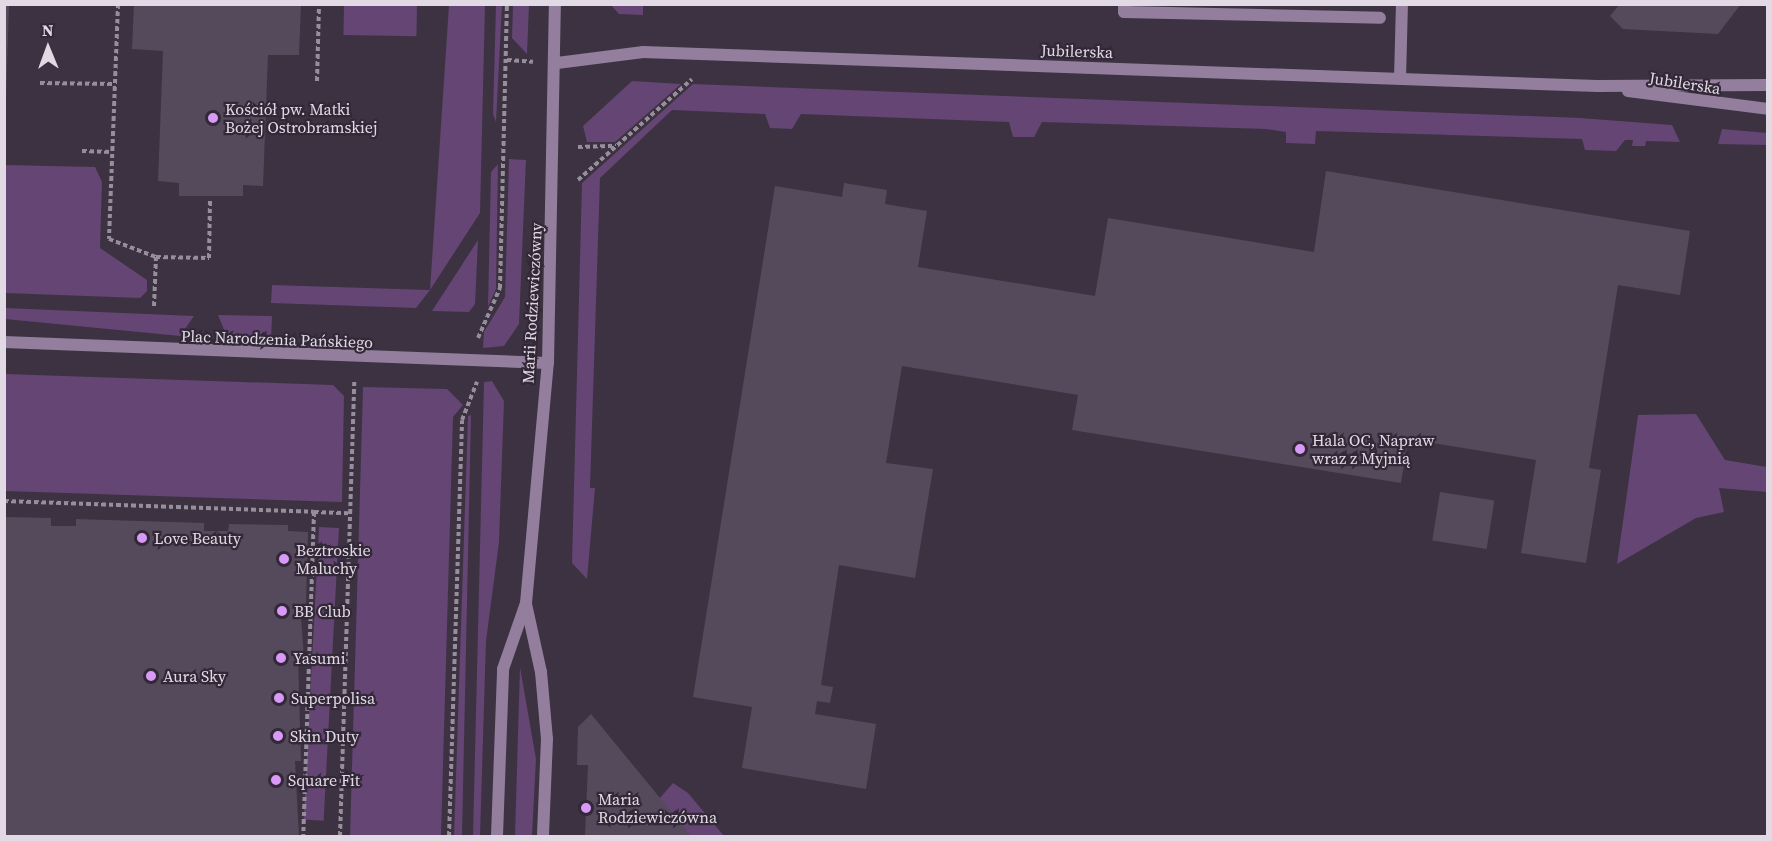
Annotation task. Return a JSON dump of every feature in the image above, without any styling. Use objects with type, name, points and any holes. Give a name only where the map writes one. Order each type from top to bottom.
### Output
[{"type":"street","name":"Marii Rodziewiczówny","points":[[497,837],[503,669],[526,603],[548,363],[557,63],[555,4]]},
{"type":"street","points":[[1124,4],[1124,12],[1380,18]]},
{"type":"street","points":[[1400,79],[1402,4]]},
{"type":"street","name":"Jubilerska","points":[[557,63],[643,52],[1597,86],[1767,85]]},
{"type":"street","name":"Jubilerska","points":[[1597,86],[1767,109]]},
{"type":"street","name":"Plac Narodzenia Pańskiego","points":[[4,342],[478,363],[548,363]]},
{"type":"street","name":"Marii Rodziewiczówny","points":[[526,603],[541,672],[547,739],[543,837]]},
{"type":"path","points":[[118,4],[109,239],[156,257],[209,258],[210,200]]},
{"type":"path","points":[[316,81],[319,4]]},
{"type":"path","points":[[449,837],[462,420],[477,384],[478,335],[500,288],[507,4]]},
{"type":"path","points":[[578,180],[692,79]]},
{"type":"path","points":[[40,83],[115,84]]},
{"type":"path","points":[[578,147],[617,146]]},
{"type":"path","points":[[82,151],[112,152]]},
{"type":"path","points":[[154,306],[156,257]]},
{"type":"path","points":[[340,837],[352,381],[364,381]]},
{"type":"path","points":[[4,501],[348,513]]},
{"type":"path","points":[[303,837],[314,512]]},
{"type":"shaded area","points":[[344,4],[417,5],[416,36],[343,35]]},
{"type":"shaded area","points":[[449,5],[485,5],[480,213],[430,290]]},
{"type":"shaded area","points":[[496,5],[502,5],[496,122],[493,114]]},
{"type":"shaded area","points":[[513,5],[529,5],[527,54],[512,38]]},
{"type":"shaded area","points":[[611,5],[643,5],[643,15],[619,14]]},
{"type":"shaded area","points":[[632,81],[681,84],[615,142],[587,142],[583,126]]},
{"type":"shaded area","points":[[693,84],[1580,118],[1672,125],[1680,142],[1646,141],[1645,146],[1632,146],[1633,140],[1625,140],[1616,151],[1585,150],[1582,139],[1316,131],[1315,144],[1286,143],[1286,132],[1266,129],[1042,122],[1034,137],[1013,137],[1009,122],[801,114],[792,129],[770,128],[765,114],[672,110],[600,178],[590,488],[595,488],[587,579],[572,563],[582,183]]},
{"type":"shaded area","points":[[1722,129],[1767,133],[1767,145],[1718,144]]},
{"type":"shaded area","points":[[509,159],[526,160],[519,324],[504,346],[483,348],[484,332],[505,297]]},
{"type":"shaded area","points":[[498,164],[496,289],[488,307],[491,172]]},
{"type":"shaded area","points":[[5,165],[95,167],[102,182],[100,248],[147,280],[147,291],[140,298],[5,293]]},
{"type":"shaded area","points":[[478,240],[475,304],[469,312],[432,311]]},
{"type":"shaded area","points":[[272,285],[430,290],[416,308],[271,303]]},
{"type":"shaded area","points":[[5,308],[194,316],[180,336],[5,319]]},
{"type":"shaded area","points":[[218,315],[272,316],[271,341],[236,339],[225,332]]},
{"type":"shaded area","points":[[5,374],[333,385],[344,396],[342,502],[5,491]]},
{"type":"shaded area","points":[[492,381],[504,401],[499,542],[486,641],[480,836],[473,836],[484,382]]},
{"type":"shaded area","points":[[363,387],[447,389],[463,405],[453,417],[441,836],[350,836]]},
{"type":"shaded area","points":[[1696,414],[1725,460],[1767,467],[1767,492],[1719,488],[1724,512],[1696,518],[1617,564],[1638,415]]},
{"type":"shaded area","points":[[471,415],[462,836],[454,836],[468,416]]},
{"type":"shaded area","points":[[319,527],[339,528],[324,821],[304,820]]},
{"type":"shaded area","points":[[520,667],[536,759],[532,836],[515,836]]},
{"type":"shaded area","points":[[673,783],[688,793],[724,836],[690,836],[659,799]]},
{"type":"building","points":[[4,4],[9,4],[6,100],[4,100]]},
{"type":"building","name":"Kościół pw. Matki Bożej Ostrobramskiej","points":[[134,4],[301,4],[299,55],[268,55],[263,186],[243,185],[243,196],[179,196],[179,183],[158,181],[163,51],[132,49]]},
{"type":"building","points":[[1620,4],[1741,4],[1718,34],[1623,29],[1610,16]]},
{"type":"building","name":"Hala OC, Napraw wraz z Myjnią","points":[[1326,171],[1690,231],[1680,295],[1618,285],[1589,468],[1601,470],[1586,563],[1521,553],[1536,460],[1408,439],[1401,483],[1072,430],[1078,395],[902,366],[886,463],[933,469],[915,578],[839,565],[821,685],[833,687],[830,703],[817,701],[815,714],[876,724],[866,789],[742,768],[752,707],[693,697],[775,186],[842,197],[844,183],[887,190],[885,204],[927,211],[918,267],[1095,296],[1108,218],[1314,252]]},
{"type":"building","points":[[1440,492],[1494,501],[1487,549],[1432,540]]},
{"type":"building","name":"Aura Sky","points":[[4,517],[51,518],[51,526],[76,526],[76,519],[204,523],[204,531],[228,531],[229,524],[288,525],[288,531],[308,532],[306,604],[300,604],[304,657],[298,657],[301,761],[295,761],[299,836],[4,836]]},
{"type":"building","points":[[591,714],[691,836],[585,835],[588,765],[577,765],[578,727]]},
{"type":"place","name":"Kościół pw. Matki Bożej Ostrobramskiej","points":[[213,118]]},
{"type":"place","name":"Hala OC, Napraw wraz z Myjnią","points":[[1300,449]]},
{"type":"place","name":"Love Beauty","points":[[142,538]]},
{"type":"place","name":"Beztroskie Maluchy","points":[[284,559]]},
{"type":"place","name":"BB Club","points":[[282,611]]},
{"type":"place","name":"Yasumi","points":[[281,658]]},
{"type":"place","name":"Aura Sky","points":[[151,676]]},
{"type":"place","name":"Superpolisa","points":[[279,698]]},
{"type":"place","name":"Skin Duty","points":[[278,736]]},
{"type":"place","name":"Square Fit","points":[[276,780]]},
{"type":"place","name":"Maria Rodziewiczówna","points":[[586,808]]}]
